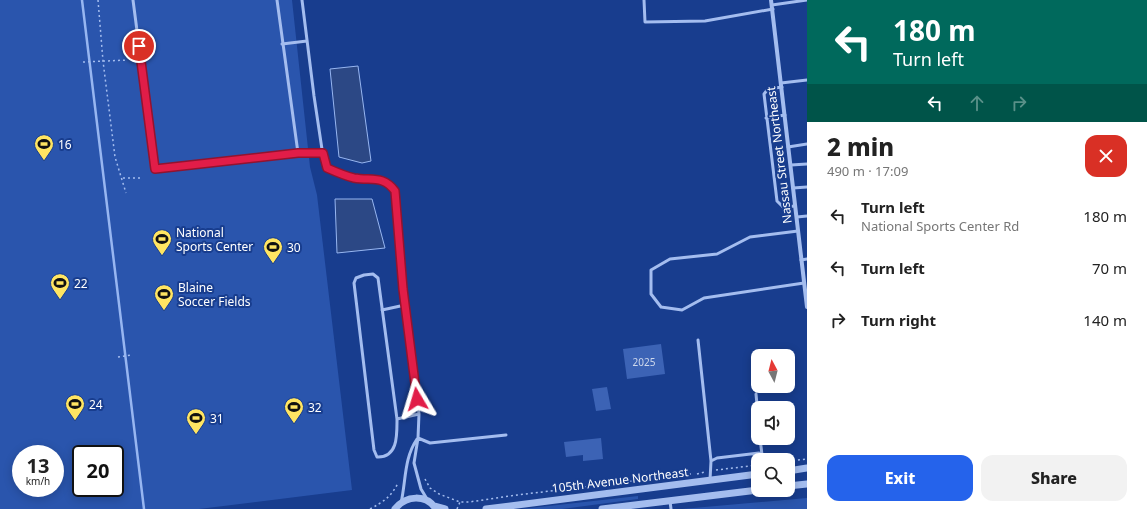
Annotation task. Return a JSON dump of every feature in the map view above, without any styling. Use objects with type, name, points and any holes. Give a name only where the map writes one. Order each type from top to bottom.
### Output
[{"type":"street","name":"Nassau Street Northeast","points":[[772,4],[807,307]]},
{"type":"street","points":[[795,470],[807,468]]},
{"type":"street","name":"105th Avenue Northeast","points":[[486,509],[751,475]]},
{"type":"street","points":[[795,485],[807,484]]},
{"type":"street","points":[[602,509],[751,491]]},
{"type":"street","points":[[396,507],[406,500],[417,498],[445,509]]},
{"type":"lane","points":[[133,0],[155,169],[298,153],[323,153]]},
{"type":"lane","points":[[276,0],[298,153]]},
{"type":"lane","points":[[302,0],[323,153],[327,168],[340,174],[355,178],[377,179],[389,183],[395,191],[405,305],[419,414],[418,438],[414,463],[421,489],[433,505]]},
{"type":"lane","points":[[644,0],[645,22],[706,21],[772,4],[807,0]]},
{"type":"lane","points":[[282,44],[307,41]]},
{"type":"lane","points":[[795,206],[783,207],[777,201],[764,94],[768,88],[807,80]]},
{"type":"lane","points":[[766,118],[785,115]]},
{"type":"lane","points":[[788,147],[807,144]]},
{"type":"lane","points":[[791,165],[807,164]]},
{"type":"lane","points":[[793,188],[807,187]]},
{"type":"lane","points":[[797,218],[807,216]]},
{"type":"lane","points":[[798,231],[750,237],[717,254],[670,259],[651,270],[651,294],[661,307],[682,310],[704,298],[804,283]]},
{"type":"lane","points":[[802,260],[807,259]]},
{"type":"lane","points":[[364,274],[373,274],[378,278],[397,418],[398,438],[391,453],[384,458],[377,457],[374,450],[354,283],[356,278],[364,274]]},
{"type":"lane","points":[[382,310],[405,305]]},
{"type":"lane","points":[[698,340],[711,461],[710,481]]},
{"type":"lane","points":[[756,394],[757,401]]},
{"type":"lane","points":[[397,418],[419,414]]},
{"type":"lane","points":[[418,438],[430,443],[506,435]]},
{"type":"lane","points":[[396,507],[406,464],[412,447],[418,438]]},
{"type":"lane","points":[[711,461],[717,458],[751,455]]},
{"type":"lane","points":[[670,500],[671,509]]},
{"type":"path","points":[[98,0],[103,61],[115,157],[123,178],[126,193]]},
{"type":"path","points":[[83,62],[128,60]]},
{"type":"path","points":[[123,178],[142,178]]},
{"type":"path","points":[[118,357],[131,355]]},
{"type":"path","points":[[795,460],[807,459]]},
{"type":"path","points":[[425,480],[430,488],[439,494],[460,502],[751,466]]},
{"type":"path","points":[[370,509],[383,503],[392,494],[399,482]]},
{"type":"path","points":[[458,509],[460,502]]},
{"type":"shaded area","name":"National Sports Center","points":[[0,0],[292,0],[310,167],[317,195],[352,490],[199,509],[0,509]]},
{"type":"shaded area","points":[[358,66],[371,161],[362,163],[339,157],[330,69]]},
{"type":"shaded area","points":[[335,199],[372,199],[385,248],[337,253]]},
{"type":"shaded area","points":[[638,496],[638,499],[562,509],[522,509]]},
{"type":"shaded area","points":[[807,498],[807,509],[682,509]]},
{"type":"building","points":[[661,344],[665,374],[627,379],[623,349]]},
{"type":"building","points":[[607,387],[611,409],[596,411],[592,389]]},
{"type":"building","points":[[601,438],[603,459],[583,461],[583,455],[566,457],[564,442]]},
{"type":"waterway","points":[[82,0],[144,509]]},
{"type":"place","name":"16","points":[[44,161]]},
{"type":"place","name":"National Sports Center","points":[[162,256]]},
{"type":"place","name":"30","points":[[273,264]]},
{"type":"place","name":"22","points":[[60,300]]},
{"type":"place","name":"Blaine Soccer Fields","points":[[164,311]]},
{"type":"place","name":"24","points":[[75,421]]},
{"type":"place","name":"32","points":[[294,424]]},
{"type":"place","name":"31","points":[[196,435]]},
{"type":"route","points":[[139,46],[155,169],[298,153],[323,153],[327,168],[340,174],[355,178],[377,179],[389,183],[395,191],[403,289],[417,399]]}]
